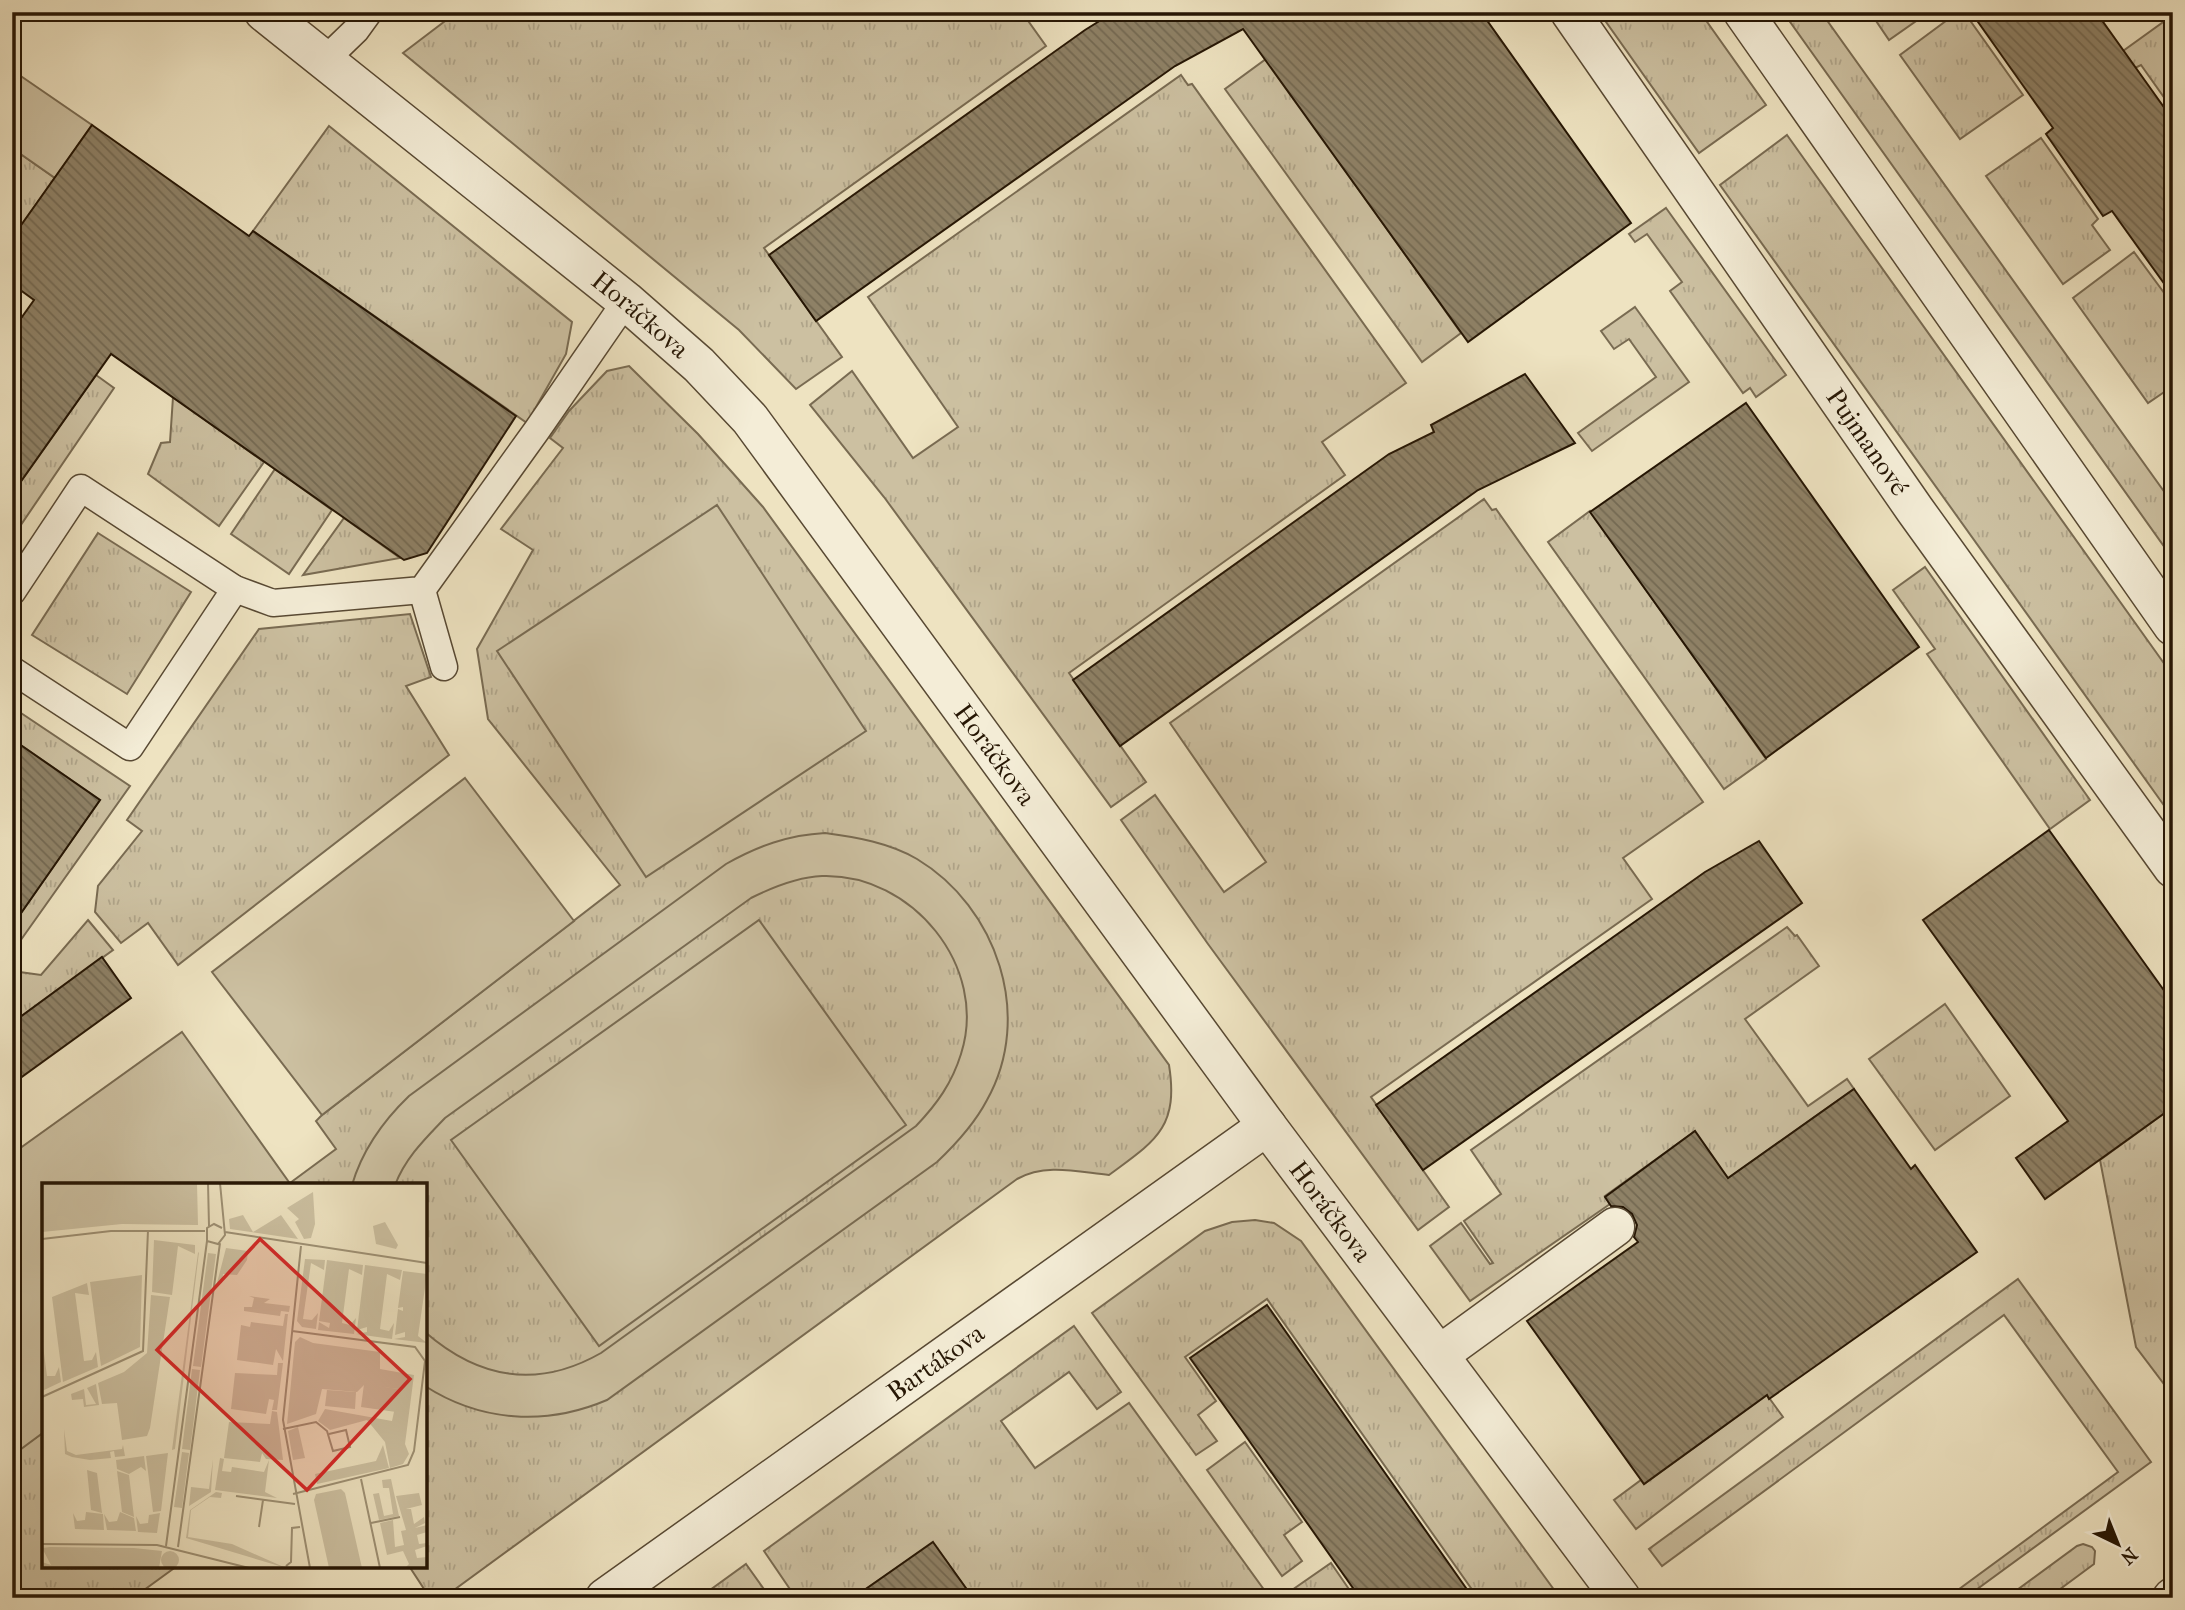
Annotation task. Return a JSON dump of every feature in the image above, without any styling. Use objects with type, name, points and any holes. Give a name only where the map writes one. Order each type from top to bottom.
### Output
[{"type":"street","name":"Horáčkova","points":[[264,12],[626,301],[699,365],[750,419],[1267,1126],[1621,1598]]},
{"type":"street","name":"Pujmanové","points":[[1570,12],[1923,521],[2173,868]]},
{"type":"street","points":[[1743,12],[2173,626]]},
{"type":"street","name":"Bartákova","points":[[604,1598],[1267,1126]]},
{"type":"street","points":[[1439,1355],[1615,1227]]},
{"type":"lane","points":[[325,60],[356,30],[369,12]]},
{"type":"lane","points":[[12,592],[81,488],[235,589],[273,603],[422,590],[626,301]]},
{"type":"lane","points":[[12,670],[130,747],[235,589]]},
{"type":"lane","points":[[422,590],[444,667]]},
{"type":"green space","points":[[457,12],[1027,12],[1024,15],[1046,46],[764,248],[842,357],[796,389],[739,330],[403,53]]},
{"type":"green space","points":[[1599,12],[1700,12],[1766,105],[1699,153]]},
{"type":"green space","points":[[1783,12],[1821,12],[2173,504],[2173,559]]},
{"type":"green space","points":[[1870,12],[1929,12],[1889,40]]},
{"type":"green space","points":[[1958,12],[1964,12],[2023,95],[1960,139],[1900,55]]},
{"type":"green space","points":[[2173,15],[2173,110],[2141,65],[2135,68],[2123,51]]},
{"type":"green space","points":[[1266,59],[1461,333],[1422,362],[1225,89]]},
{"type":"green space","points":[[12,70],[92,125],[55,178],[12,148]]},
{"type":"green space","points":[[1181,75],[1188,85],[1192,84],[1406,383],[1322,442],[1345,475],[1069,673],[1146,782],[1111,807],[884,497],[810,405],[852,371],[913,458],[958,427],[868,297]]},
{"type":"green space","points":[[329,126],[572,322],[566,354],[527,423],[253,231]]},
{"type":"green space","points":[[1787,135],[2173,676],[2173,818],[1720,185]]},
{"type":"green space","points":[[2041,138],[2098,219],[2092,225],[2110,250],[2063,284],[1986,176]]},
{"type":"green space","points":[[12,148],[55,178],[12,238]]},
{"type":"green space","points":[[1666,208],[1786,375],[1756,397],[1750,388],[1743,393],[1670,291],[1682,282],[1647,234],[1635,242],[1629,234]]},
{"type":"green space","points":[[2134,252],[2173,305],[2173,386],[2148,403],[2073,298]]},
{"type":"green space","points":[[1635,307],[1689,382],[1592,451],[1578,433],[1656,377],[1629,339],[1614,349],[1601,331]]},
{"type":"green space","points":[[629,366],[698,434],[763,507],[1169,1065],[1170,1104],[1167,1119],[1151,1142],[1109,1175],[1051,1170],[1039,1171],[1017,1179],[443,1598],[430,1598],[410,1568],[427,1568],[427,1183],[290,1183],[336,1149],[316,1121],[322,1115],[620,885],[488,719],[477,649],[533,550],[501,529],[563,448],[550,438],[569,411],[607,371]]},
{"type":"green space","points":[[96,375],[114,388],[12,538],[12,494]]},
{"type":"green space","points":[[173,397],[264,462],[219,526],[148,474],[161,443],[170,442]]},
{"type":"green space","points":[[275,469],[332,510],[289,574],[231,534]]},
{"type":"green space","points":[[1484,499],[1492,510],[1496,509],[1703,802],[1623,858],[1652,899],[1371,1097],[1449,1207],[1418,1230],[1208,944],[1121,820],[1155,795],[1224,892],[1266,862],[1170,723]]},
{"type":"green space","points":[[717,505],[866,731],[646,877],[497,651]]},
{"type":"green space","points":[[1590,511],[1766,759],[1724,789],[1548,542]]},
{"type":"green space","points":[[344,518],[400,558],[303,575]]},
{"type":"green space","points":[[98,533],[191,592],[127,694],[32,635]]},
{"type":"green space","points":[[1925,567],[2090,800],[2050,829],[1927,654],[1935,649],[1893,590]]},
{"type":"green space","points":[[410,614],[431,677],[406,686],[449,755],[178,965],[148,923],[121,943],[95,912],[98,886],[142,831],[127,820],[259,629]]},
{"type":"green space","points":[[12,707],[130,786],[18,944],[12,943],[12,918],[16,920],[100,800],[12,739]]},
{"type":"green space","points":[[465,778],[574,921],[322,1115],[212,972]]},
{"type":"green space","points":[[825,833],[861,839],[907,853],[945,880],[968,905],[987,934],[1000,966],[1007,999],[1007,1034],[1001,1067],[977,1117],[937,1162],[607,1400],[561,1414],[514,1416],[468,1407],[427,1387],[427,1334],[466,1360],[510,1374],[555,1372],[601,1353],[916,1126],[937,1101],[957,1065],[967,1021],[964,989],[953,959],[936,931],[913,908],[886,890],[855,879],[822,876],[803,878],[751,898],[445,1118],[410,1157],[396,1183],[353,1183],[361,1160],[374,1137],[409,1096],[726,864],[774,842]]},
{"type":"green space","points":[[88,920],[113,950],[12,1023],[12,971],[41,975]]},
{"type":"green space","points":[[759,920],[906,1125],[599,1346],[451,1140]]},
{"type":"green space","points":[[1787,927],[1797,935],[1819,966],[1745,1019],[1808,1106],[1847,1079],[1854,1089],[1678,1214],[1694,1132],[1605,1196],[1610,1204],[1470,1301],[1430,1246],[1461,1223],[1490,1264],[1493,1263],[1464,1221],[1501,1194],[1471,1150]]},
{"type":"green space","points":[[1945,1004],[2010,1096],[1935,1150],[1869,1059]]},
{"type":"green space","points":[[182,1032],[290,1183],[42,1183],[42,1433],[17,1452],[12,1445],[12,1154]]},
{"type":"green space","points":[[2173,1107],[2173,1396],[2136,1347],[2100,1160]]},
{"type":"green space","points":[[1255,1220],[1274,1223],[1301,1241],[1560,1598],[1478,1598],[1267,1299],[1185,1357],[1216,1401],[1198,1415],[1217,1441],[1196,1455],[1092,1313],[1205,1231],[1232,1222]]},
{"type":"green space","points":[[2018,1279],[2151,1462],[1965,1598],[1947,1598],[2118,1472],[2004,1315],[1662,1566],[1649,1549]]},
{"type":"green space","points":[[1074,1326],[1121,1392],[1097,1409],[1069,1372],[1001,1421],[1035,1468],[1129,1403],[1270,1598],[973,1598],[933,1543],[857,1595],[859,1598],[796,1598],[764,1551]]},
{"type":"green space","points":[[1767,1395],[1783,1417],[1636,1529],[1614,1500],[1641,1480],[1644,1484]]},
{"type":"green space","points":[[42,1433],[42,1568],[174,1568],[133,1598],[121,1598],[113,1589],[101,1598],[12,1598],[12,1445],[17,1451]]},
{"type":"green space","points":[[1245,1442],[1302,1522],[1284,1535],[1302,1561],[1282,1576],[1207,1470]]},
{"type":"green space","points":[[2083,1544],[2095,1551],[2094,1564],[2048,1598],[2006,1598],[2077,1546]]},
{"type":"green space","points":[[1331,1563],[1355,1598],[1297,1598],[1292,1590]]},
{"type":"green space","points":[[746,1564],[766,1592],[757,1598],[699,1598]]},
{"type":"building","points":[[1114,12],[1481,12],[1631,223],[1468,342],[1243,29],[1175,66],[816,321],[769,255]]},
{"type":"building","points":[[1971,12],[2096,12],[2173,120],[2173,296],[2112,211],[2103,216],[2046,134],[2053,128]]},
{"type":"building","points":[[92,125],[249,236],[253,231],[516,416],[427,553],[404,560],[111,354],[12,494],[12,331],[34,300],[12,284],[12,238]]},
{"type":"building","points":[[1525,374],[1575,443],[1478,490],[1120,746],[1073,680],[1389,454],[1434,432],[1431,425]]},
{"type":"building","points":[[1746,403],[1919,647],[1766,758],[1590,512]]},
{"type":"building","points":[[12,739],[100,800],[12,926]]},
{"type":"building","points":[[2049,830],[2173,1003],[2173,1107],[2045,1199],[2016,1158],[2068,1121],[1923,920]]},
{"type":"building","points":[[1759,841],[1802,903],[1423,1170],[1376,1105],[1705,872]]},
{"type":"building","points":[[102,957],[131,998],[12,1084],[12,1023]]},
{"type":"building","points":[[1854,1089],[1911,1169],[1915,1165],[1977,1252],[1769,1399],[1767,1395],[1644,1484],[1527,1321],[1638,1242],[1634,1237],[1637,1225],[1632,1214],[1623,1207],[1611,1206],[1605,1197],[1695,1131],[1728,1178]]},
{"type":"building","points":[[1267,1305],[1473,1598],[1360,1598],[1190,1358]]},
{"type":"building","points":[[933,1542],[973,1598],[853,1598]]}]
